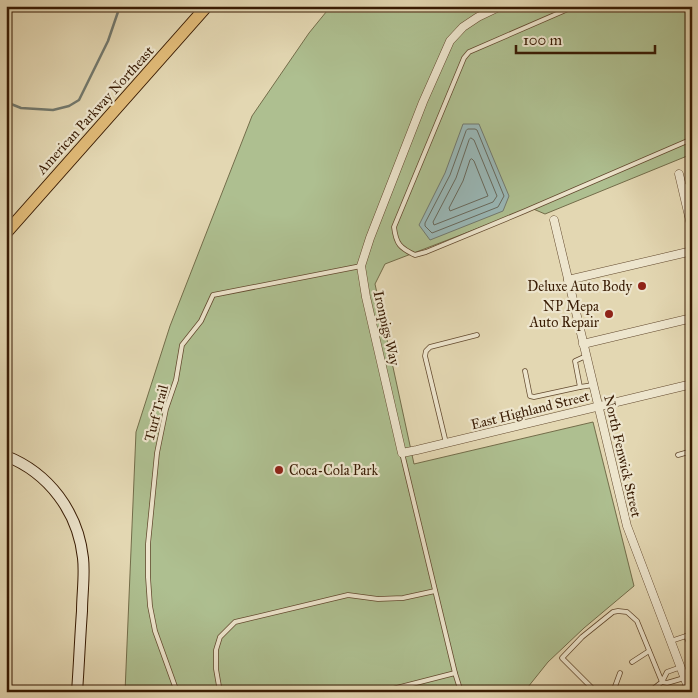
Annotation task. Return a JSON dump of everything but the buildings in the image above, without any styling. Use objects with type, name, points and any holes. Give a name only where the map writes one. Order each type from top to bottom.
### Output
[{"type":"main road","name":"American Parkway Northeast","points":[[6,233],[207,6]]},
{"type":"street","name":"Ironpigs Way","points":[[402,452],[366,297],[361,266],[423,102],[450,40],[463,27],[478,17],[501,6]]},
{"type":"street","points":[[679,174],[692,229]]},
{"type":"street","name":"North Fenwick Street","points":[[554,220],[627,526],[690,692]]},
{"type":"street","points":[[568,280],[692,251]]},
{"type":"street","points":[[584,344],[692,318]]},
{"type":"street","name":"East Highland Street","points":[[402,452],[692,384]]},
{"type":"street","points":[[6,456],[26,466],[50,485],[63,502],[77,531],[82,549],[84,570],[77,692]]},
{"type":"lane","points":[[575,6],[468,52],[394,227],[396,239],[404,249],[415,255],[426,252],[692,138]]},
{"type":"lane","points":[[682,187],[692,185]]},
{"type":"lane","name":"Turf Trail","points":[[177,692],[156,631],[150,606],[148,544],[157,453],[166,409],[176,380],[182,345],[201,321],[213,295],[361,266]]},
{"type":"lane","points":[[446,443],[425,356],[426,350],[430,347],[477,335]]},
{"type":"lane","points":[[580,387],[575,361],[586,356]]},
{"type":"lane","points":[[525,371],[530,396],[534,397],[593,385]]},
{"type":"lane","points":[[678,455],[692,451]]},
{"type":"lane","name":"Ironpigs Way","points":[[402,452],[461,692]]},
{"type":"lane","points":[[220,692],[216,669],[216,650],[220,637],[235,622],[348,595],[378,599],[403,598],[435,591]]},
{"type":"lane","points":[[605,692],[593,689],[562,658],[582,636],[618,610],[627,612],[637,620],[662,682]]},
{"type":"lane","points":[[671,641],[692,634]]},
{"type":"lane","points":[[686,636],[692,649]]},
{"type":"lane","points":[[632,662],[649,651]]},
{"type":"lane","points":[[649,692],[662,682],[666,672],[681,667]]},
{"type":"lane","points":[[381,692],[455,673]]},
{"type":"lane","points":[[613,692],[620,673]]},
{"type":"lane","points":[[662,682],[667,683],[685,677]]},
{"type":"green space","name":"Coca-Cola Park","points":[[331,6],[692,6],[692,154],[545,214],[531,208],[385,264],[375,284],[414,464],[593,422],[634,586],[584,628],[548,662],[524,692],[125,692],[136,432],[170,326],[252,116],[309,33]]},
{"type":"water","points":[[463,124],[479,124],[509,196],[503,211],[430,240],[419,225],[445,173]]},
{"type":"waterway","points":[[6,102],[21,108],[53,110],[69,106],[79,100],[108,41],[120,6]]},
{"type":"place","name":"Deluxe Auto Body","points":[[642,286]]},
{"type":"place","name":"NP Mepa Auto Repair","points":[[609,314]]},
{"type":"place","name":"Coca-Cola Park","points":[[279,470]]}]
